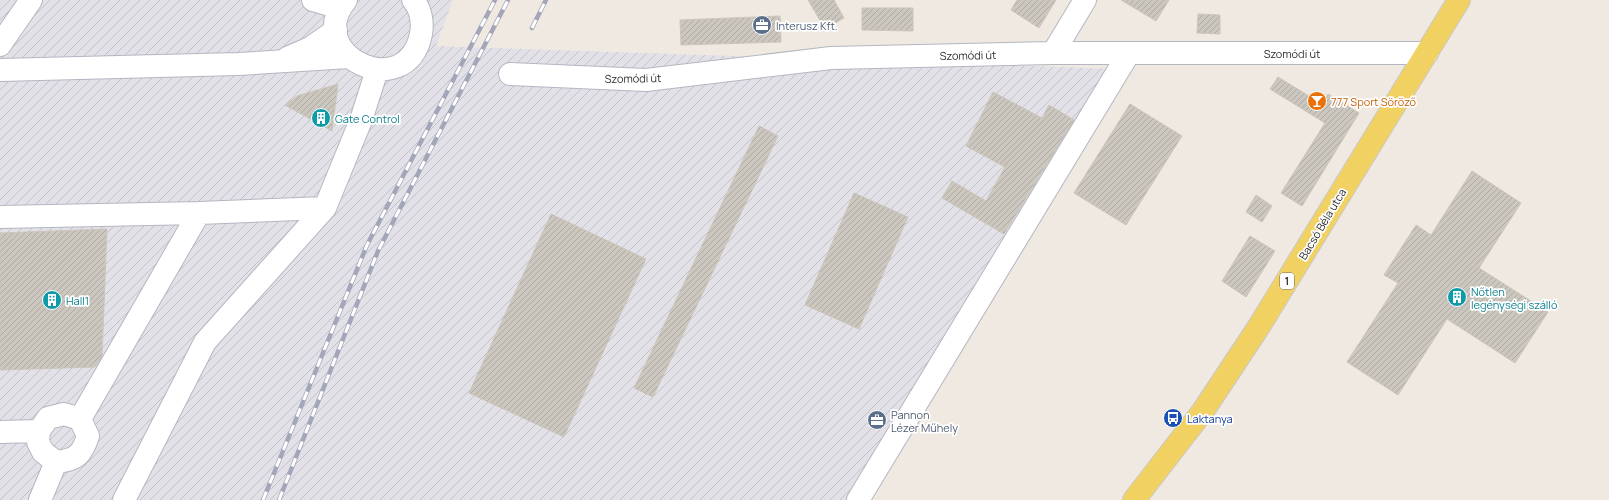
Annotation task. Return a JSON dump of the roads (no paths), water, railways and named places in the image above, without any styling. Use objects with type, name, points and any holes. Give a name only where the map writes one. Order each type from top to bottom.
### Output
[{"type":"main road","name":"Bacsó Béla utca","points":[[1134,500],[1203,411],[1258,328],[1459,0]]},
{"type":"street","points":[[0,45],[31,0]]},
{"type":"street","points":[[313,0],[343,4],[336,30],[340,45],[349,57],[362,66],[377,70],[390,68],[403,63],[413,53],[420,42],[422,28],[421,15],[413,0]]},
{"type":"street","points":[[1053,53],[1085,0]]},
{"type":"street","points":[[277,62],[310,48],[336,30]]},
{"type":"street","name":"Szomódi út","points":[[510,74],[568,78],[646,80],[831,58],[1053,53],[1427,53]]},
{"type":"street","points":[[858,500],[1129,53]]},
{"type":"street","points":[[0,70],[277,62],[349,57]]},
{"type":"street","points":[[124,500],[205,342],[325,208],[364,114],[377,70]]},
{"type":"street","points":[[0,217],[199,213],[325,208]]},
{"type":"street","points":[[80,419],[199,213]]},
{"type":"street","points":[[64,414],[80,419],[88,436],[83,451],[70,460],[56,462],[42,452],[38,442],[39,431],[48,418],[64,414]]},
{"type":"street","points":[[0,432],[39,431]]},
{"type":"street","points":[[40,500],[56,462]]},
{"type":"railway","points":[[263,500],[367,245],[495,0]]},
{"type":"railway","points":[[279,500],[378,251],[508,0]]},
{"type":"railway","points":[[532,28],[546,0]]},
{"type":"place","name":"Interusz Kft.","points":[[762,25]]},
{"type":"place","name":"777 Sport Söröző","points":[[1317,101]]},
{"type":"place","name":"Gate Control","points":[[321,118]]},
{"type":"place","name":"Nőtlen legénységi szálló","points":[[1457,297]]},
{"type":"place","name":"Hall1","points":[[52,300]]},
{"type":"place","name":"Laktanya","points":[[1173,418]]},
{"type":"place","name":"Pannon Lézer Műhely","points":[[877,420]]}]
